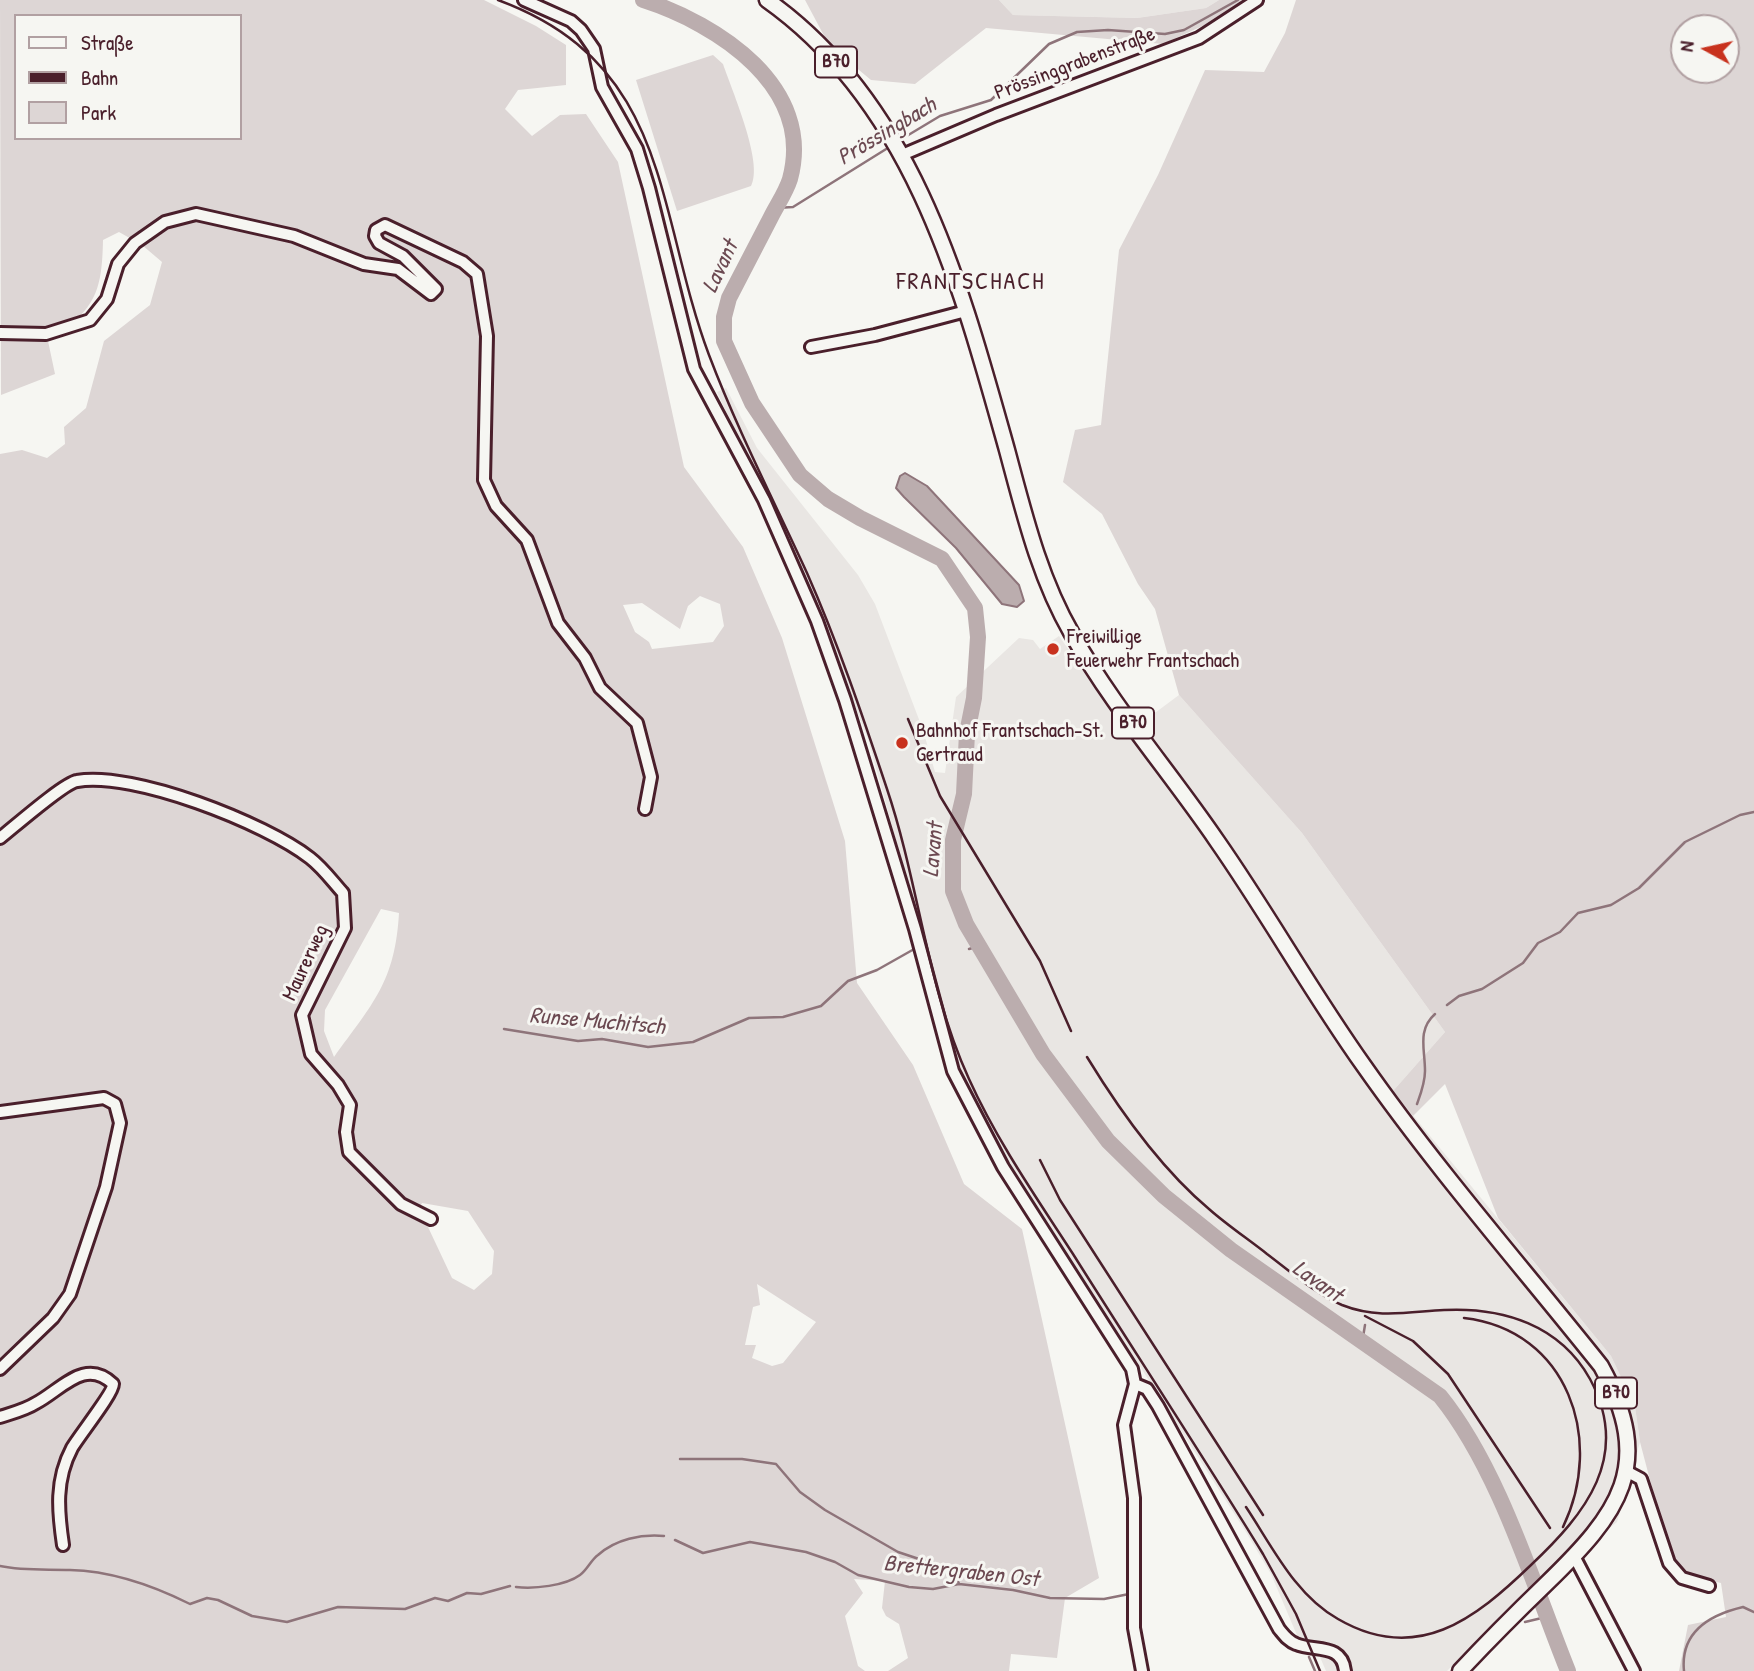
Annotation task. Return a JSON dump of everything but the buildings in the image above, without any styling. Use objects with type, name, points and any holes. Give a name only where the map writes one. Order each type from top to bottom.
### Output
[{"type":"main road","name":"B70","points":[[767,0],[834,59],[897,147],[937,226],[966,312],[1035,550],[1071,633],[1099,677],[1234,865],[1365,1067],[1601,1366],[1622,1409],[1627,1428],[1626,1471],[1616,1501],[1606,1519],[1574,1556],[1460,1671]]},
{"type":"street","points":[[524,0],[571,21],[594,49],[602,87],[637,149],[694,369],[764,500],[817,621],[845,700],[908,902],[953,1071],[1003,1167],[1132,1369],[1135,1384],[1124,1425],[1134,1498],[1134,1628],[1142,1671]]},
{"type":"street","name":"Prössinggrabenstraße","points":[[897,147],[996,115],[1199,38],[1257,0]]},
{"type":"street","points":[[0,333],[46,334],[90,320],[107,299],[118,264],[135,243],[165,222],[195,214],[294,236],[365,264],[398,269],[431,294],[436,289],[403,256],[379,243],[374,236],[376,229],[385,225],[463,262],[477,274],[487,336],[484,480],[496,506],[527,540],[558,623],[585,658],[600,688],[636,723],[651,777],[645,810]]},
{"type":"street","points":[[811,347],[875,335],[966,312]]},
{"type":"street","name":"Maurerweg","points":[[0,838],[74,781],[107,780],[203,803],[273,834],[311,859],[343,893],[345,928],[302,1015],[311,1054],[338,1084],[351,1105],[346,1132],[349,1152],[401,1204],[431,1219]]},
{"type":"street","points":[[0,1112],[104,1098],[115,1104],[120,1123],[106,1186],[70,1294],[53,1318],[0,1369]]},
{"type":"street","points":[[0,1417],[36,1404],[82,1374],[100,1374],[113,1384],[112,1393],[88,1422],[62,1472],[57,1496],[63,1545]]},
{"type":"street","points":[[1135,1384],[1147,1388],[1158,1406],[1279,1629],[1293,1643],[1334,1651],[1342,1660],[1345,1671]]},
{"type":"street","points":[[1626,1471],[1641,1479],[1669,1563],[1682,1578],[1709,1586]]},
{"type":"street","points":[[1574,1556],[1634,1671]]},
{"type":"shaded area","points":[[999,0],[1219,0],[1206,8],[1137,18],[1013,15]]},
{"type":"shaded area","points":[[726,388],[757,448],[858,575],[875,604],[923,730],[935,772],[945,773],[956,697],[1019,638],[1033,640],[1040,649],[1059,636],[1128,733],[1179,695],[1302,833],[1445,1032],[1393,1091],[1611,1356],[1635,1407],[1640,1442],[1617,1522],[1512,1605],[1447,1671],[1326,1671],[1313,1641],[1299,1640],[1271,1574],[1246,1532],[1004,1154],[967,1087],[956,1057],[868,739],[815,606],[717,392]]},
{"type":"shaded area","points":[[905,473],[927,486],[1019,585],[1024,601],[1017,607],[1002,604],[956,548],[896,488],[900,476]]},
{"type":"green space","points":[[0,0],[484,0],[536,26],[566,45],[566,85],[518,90],[505,109],[532,136],[560,115],[586,114],[618,162],[684,467],[743,547],[782,638],[845,841],[857,983],[913,1065],[964,1184],[1022,1229],[1099,1578],[1065,1598],[1057,1658],[1011,1654],[1009,1671],[888,1671],[908,1658],[899,1624],[886,1616],[882,1608],[885,1581],[854,1579],[863,1593],[845,1616],[858,1666],[865,1671],[0,1671],[0,454],[22,450],[47,458],[65,444],[64,427],[86,408],[104,341],[150,305],[162,262],[142,245],[119,232],[103,240],[100,275],[92,300],[76,320],[48,341],[55,374],[1,395]],"holes":[[[700,596],[720,604],[724,626],[713,642],[652,649],[649,642],[635,632],[623,605],[642,603],[680,629],[688,606]],[[381,909],[399,913],[393,957],[380,991],[334,1057],[324,1031],[325,1010]],[[422,1203],[468,1211],[494,1251],[492,1274],[474,1290],[452,1278],[428,1227],[415,1217]],[[757,1284],[816,1322],[783,1363],[772,1366],[752,1358],[756,1345],[745,1345],[753,1307],[760,1305]]]},
{"type":"green space","points":[[805,0],[999,0],[1013,15],[1137,18],[1206,8],[1219,0],[1243,0],[1209,23],[1163,44],[986,28],[915,84],[871,80],[829,45]]},
{"type":"green space","points":[[1296,0],[1754,0],[1754,1671],[1679,1671],[1688,1625],[1726,1617],[1721,1583],[1682,1574],[1671,1560],[1640,1442],[1635,1407],[1611,1356],[1498,1218],[1445,1084],[1413,1116],[1393,1091],[1445,1032],[1302,833],[1179,695],[1155,609],[1138,584],[1102,514],[1063,482],[1075,430],[1101,425],[1119,250],[1158,175],[1205,70],[1264,72],[1285,33]]},
{"type":"green space","points":[[713,55],[723,64],[739,108],[750,144],[754,175],[751,186],[677,211],[636,80]]},
{"type":"waterway","name":"Lavant","points":[[643,0],[701,25],[729,43],[754,64],[774,88],[788,116],[794,146],[790,179],[729,298],[724,317],[724,341],[752,403],[800,475],[828,499],[860,518],[942,559],[975,608],[978,637],[974,698],[967,733],[964,794],[953,840],[953,891],[966,924],[1043,1054],[1108,1141],[1164,1196],[1231,1250],[1440,1396],[1461,1425],[1497,1492],[1568,1671]]},
{"type":"waterway","name":"Prössingbach","points":[[900,140],[940,116],[991,100],[1049,44],[1077,32],[1108,30],[1165,34],[1184,30],[1238,0]]},
{"type":"waterway","name":"Prössingbach","points":[[776,208],[793,207],[891,146]]},
{"type":"waterway","points":[[1447,1005],[1459,996],[1482,989],[1523,963],[1538,943],[1560,932],[1578,913],[1611,905],[1639,888],[1685,842],[1740,815],[1754,812]]},
{"type":"waterway","name":"Runse Muchitsch","points":[[969,949],[979,946]]},
{"type":"waterway","name":"Runse Muchitsch","points":[[504,1029],[578,1041],[602,1039],[648,1047],[693,1042],[749,1018],[783,1017],[821,1006],[848,981],[877,970],[916,948]]},
{"type":"waterway","points":[[1417,1104],[1425,1075],[1424,1033],[1429,1020],[1435,1014]]},
{"type":"waterway","points":[[1362,1343],[1365,1325]]},
{"type":"waterway","points":[[680,1459],[742,1459],[776,1464],[800,1492],[825,1510],[898,1552],[955,1571],[959,1584]]},
{"type":"waterway","name":"Brettergraben Ost","points":[[516,1587],[531,1588],[566,1582],[580,1575],[596,1557],[621,1541],[664,1536]]},
{"type":"waterway","name":"Brettergraben Ost","points":[[675,1540],[703,1553],[750,1542],[806,1552],[835,1562],[858,1575],[909,1587],[933,1589],[959,1584],[1013,1590],[1050,1598],[1104,1599],[1129,1594]]},
{"type":"waterway","name":"Brettergraben Ost","points":[[0,1566],[102,1573],[147,1585],[190,1604],[207,1598],[218,1600],[252,1616],[287,1622],[338,1607],[405,1609],[435,1598],[448,1601],[467,1593],[481,1594],[510,1586]]},
{"type":"waterway","points":[[1684,1671],[1687,1646],[1699,1627],[1731,1610],[1743,1607],[1754,1612]]},
{"type":"waterway","name":"Brettergraben Ost","points":[[1525,1622],[1546,1617]]},
{"type":"waterway","name":"Brettergraben Ost","points":[[1309,1657],[1315,1671]]},
{"type":"railway","points":[[498,0],[555,28],[597,62],[627,102],[649,148],[709,355],[744,438],[807,573],[859,707],[898,825],[943,1009],[969,1079],[1018,1168],[1263,1554],[1296,1614],[1320,1671]]},
{"type":"railway","points":[[908,719],[940,796],[1040,961],[1071,1031]]},
{"type":"railway","points":[[1087,1057],[1127,1118],[1174,1176],[1216,1215],[1312,1288],[1342,1305],[1368,1312],[1393,1314],[1466,1310],[1508,1316],[1528,1323],[1563,1345],[1578,1360],[1602,1407],[1606,1434],[1604,1459],[1584,1504],[1551,1546],[1510,1585],[1466,1618],[1443,1630],[1394,1638],[1367,1632],[1338,1619],[1309,1597],[1297,1583],[1246,1507]]},
{"type":"railway","points":[[1040,1160],[1060,1200],[1263,1515]]},
{"type":"railway","points":[[1365,1316],[1413,1341],[1448,1374],[1550,1528]]},
{"type":"railway","points":[[1464,1318],[1500,1327],[1529,1343],[1552,1366],[1568,1394],[1578,1426],[1580,1459],[1575,1494],[1563,1527]]},
{"type":"place","name":"Freiwillige Feuerwehr Frantschach","points":[[1053,649]]},
{"type":"place","name":"Bahnhof Frantschach-St. Gertraud","points":[[902,743]]},
{"type":"district","name":"FRANTSCHACH","points":[[971,283]]}]
